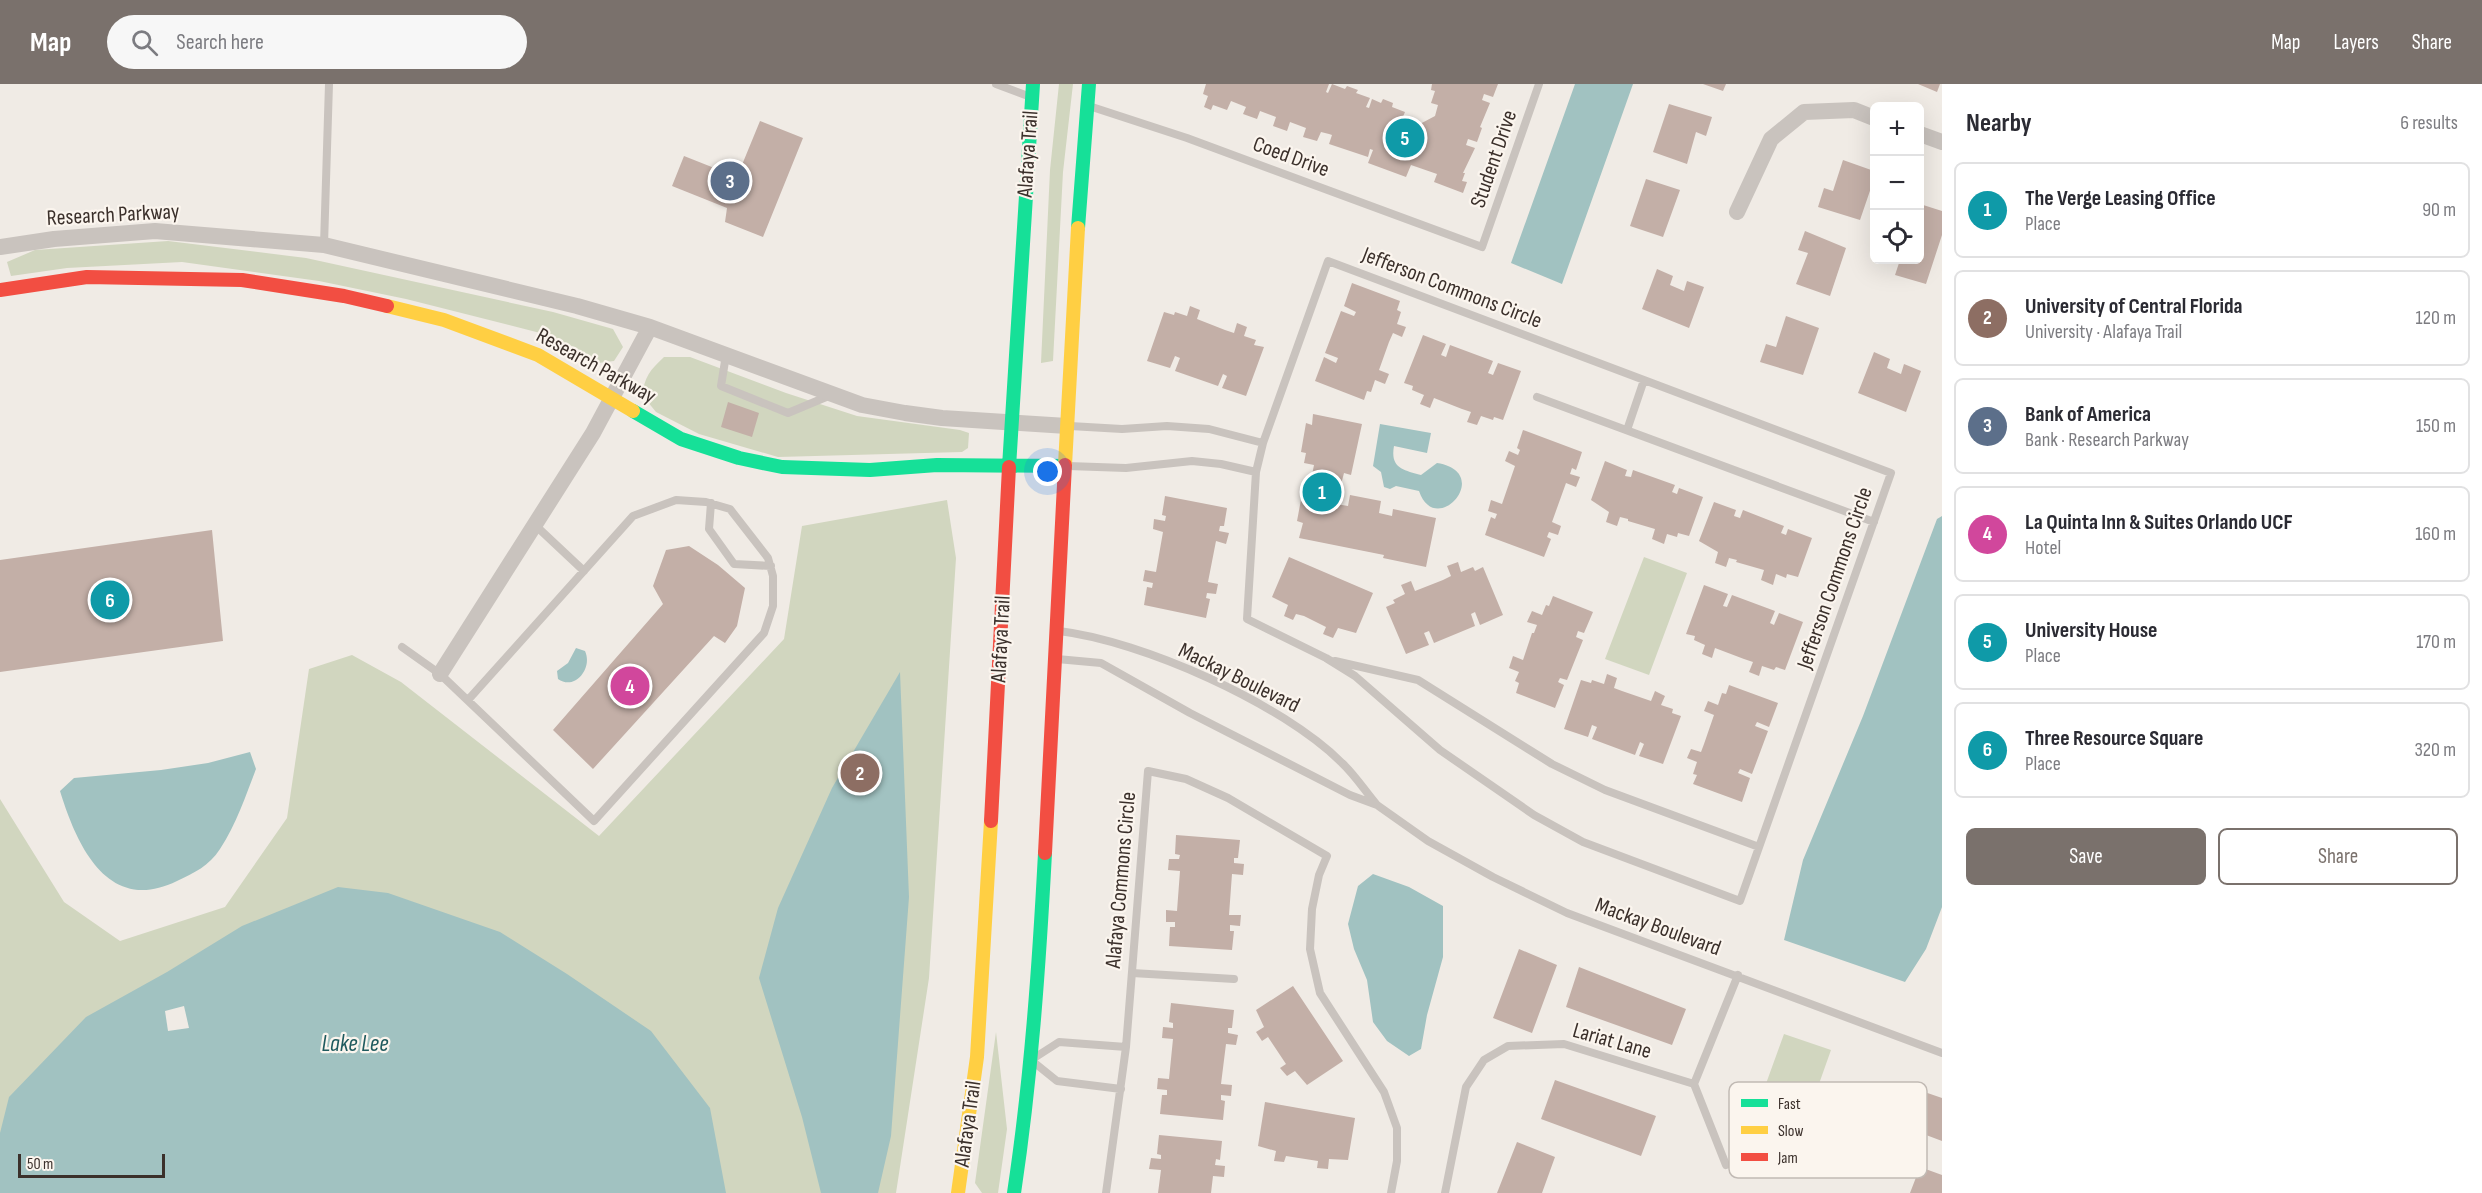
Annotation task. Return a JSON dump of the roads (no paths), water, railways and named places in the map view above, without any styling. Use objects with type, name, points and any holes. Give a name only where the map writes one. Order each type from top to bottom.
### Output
[{"type":"main road","points":[[1014,1193],[1031,1060],[1038,981],[1067,426],[1089,84]]},
{"type":"main road","name":"Alafaya Trail","points":[[960,1192],[977,1058],[984,969],[1012,422],[1032,91]]},
{"type":"main road","name":"Research Parkway","points":[[0,290],[87,277],[242,280],[344,296],[444,320],[538,356],[681,439],[739,458],[782,467],[870,470],[937,465],[1065,466]]},
{"type":"street","points":[[1737,212],[1771,139],[1804,112],[1854,110],[1870,116]]},
{"type":"street","points":[[1924,135],[1942,142]]},
{"type":"street","name":"Research Parkway","points":[[0,247],[54,239],[155,231],[324,245],[543,298],[650,327],[862,405],[905,413],[1067,426]]},
{"type":"street","points":[[440,674],[613,399],[650,327]]},
{"type":"lane","points":[[324,245],[329,144],[329,84]]},
{"type":"lane","points":[[996,84],[1032,91]]},
{"type":"lane","name":"Student Drive","points":[[1482,247],[1539,84]]},
{"type":"lane","name":"Coed Drive","points":[[1086,105],[1187,138],[1482,247]]},
{"type":"lane","name":"Jefferson Commons Circle","points":[[1328,261],[1644,380],[1891,473],[1740,901],[1583,842],[1534,814],[1440,750],[1355,676],[1326,658],[1247,619],[1256,472],[1263,443],[1328,261]]},
{"type":"lane","points":[[726,355],[721,386],[789,413],[832,395]]},
{"type":"lane","points":[[1627,430],[1644,380]]},
{"type":"lane","points":[[1537,397],[1874,522]]},
{"type":"lane","points":[[1067,426],[1122,429],[1167,426],[1209,429],[1263,443]]},
{"type":"lane","points":[[1065,466],[1126,468],[1192,460],[1256,472]]},
{"type":"lane","points":[[402,647],[440,674],[594,821],[764,633],[773,606],[773,576],[768,558],[730,509],[711,503],[676,500],[633,516],[468,700]]},
{"type":"lane","points":[[711,503],[710,530],[734,564],[771,566]]},
{"type":"lane","points":[[535,525],[584,571]]},
{"type":"lane","name":"Mackay Boulevard","points":[[1056,631],[1110,641],[1151,655],[1213,681],[1271,711],[1304,731],[1342,763],[1377,806]]},
{"type":"lane","points":[[1326,658],[1418,680],[1552,764],[1605,790],[1760,847]]},
{"type":"lane","name":"Mackay Boulevard","points":[[1055,659],[1101,663],[1190,713],[1350,795],[1377,806],[1428,841],[1493,877],[1567,913],[1942,1053]]},
{"type":"lane","name":"Alafaya Commons Circle","points":[[1107,1193],[1126,1047],[1148,771],[1186,779],[1228,798],[1327,856],[1319,875],[1312,909],[1310,949],[1320,993],[1384,1092],[1397,1128],[1397,1161],[1391,1193]]},
{"type":"lane","points":[[1132,973],[1234,979]]},
{"type":"lane","points":[[1726,1165],[1694,1084],[1738,975]]},
{"type":"lane","points":[[1121,1089],[1057,1082],[1031,1060],[1059,1042],[1126,1047]]},
{"type":"lane","name":"Lariat Lane","points":[[1445,1193],[1466,1087],[1484,1060],[1508,1046],[1564,1044],[1694,1084]]},
{"type":"water","points":[[1575,84],[1633,84],[1562,284],[1511,263]]},
{"type":"water","points":[[1380,424],[1431,433],[1427,453],[1394,446],[1394,459],[1399,467],[1421,475],[1437,463],[1454,469],[1461,478],[1461,489],[1456,499],[1447,506],[1437,509],[1427,504],[1419,491],[1396,486],[1390,489],[1384,487],[1381,472],[1373,466]]},
{"type":"water","points":[[1942,516],[1942,907],[1926,949],[1905,982],[1784,940],[1803,860],[1863,716],[1937,519]]},
{"type":"water","points":[[576,648],[585,651],[587,664],[581,676],[576,680],[564,682],[558,679],[557,671],[568,663]]},
{"type":"water","points":[[900,672],[909,897],[891,1136],[878,1193],[821,1193],[802,1117],[759,978],[778,908],[832,788]]},
{"type":"water","points":[[250,752],[256,769],[236,820],[220,849],[211,860],[195,872],[153,889],[132,889],[114,882],[99,869],[86,853],[76,833],[60,791],[74,778],[161,770],[208,763]]},
{"type":"water","points":[[1373,874],[1409,887],[1443,906],[1443,957],[1427,1015],[1421,1049],[1409,1056],[1387,1041],[1373,1022],[1367,980],[1354,949],[1348,924],[1358,886]]},
{"type":"water","name":"Lake Lee","points":[[338,887],[388,893],[500,932],[651,1031],[710,1108],[726,1193],[0,1193],[0,1133],[9,1097],[86,1017],[167,972],[242,926]]},
{"type":"place","name":"University House","points":[[1405,138]]},
{"type":"place","name":"Bank of America","points":[[730,181]]},
{"type":"place","name":"The Verge Leasing Office","points":[[1322,492]]},
{"type":"place","name":"Three Resource Square","points":[[110,600]]},
{"type":"place","name":"La Quinta Inn & Suites Orlando UCF","points":[[630,686]]},
{"type":"place","name":"University of Central Florida","points":[[860,773]]}]
